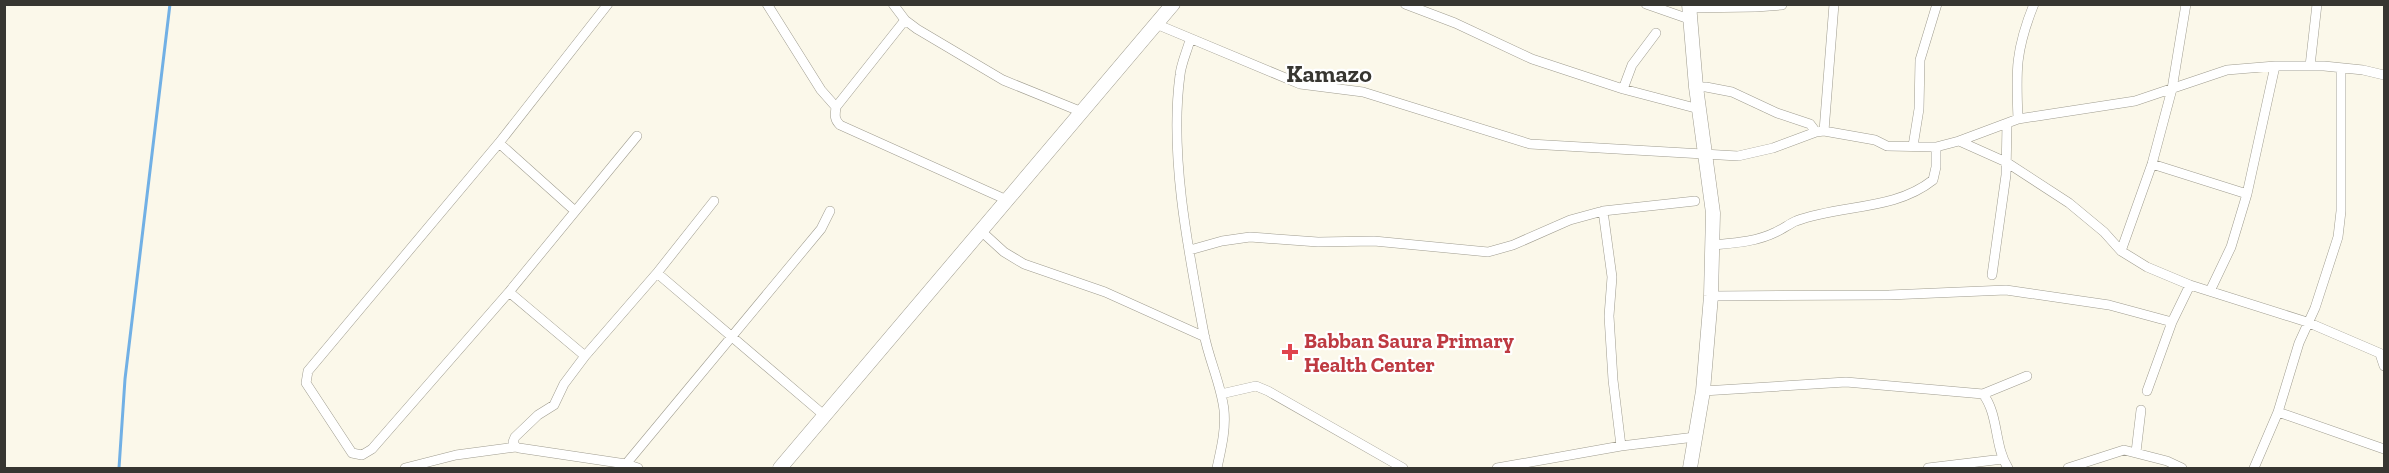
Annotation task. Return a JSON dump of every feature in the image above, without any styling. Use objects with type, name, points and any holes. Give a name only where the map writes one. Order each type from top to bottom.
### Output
[{"type":"street","points":[[608,4],[499,143],[309,371],[306,383],[352,453],[362,455],[372,449],[509,292],[637,136]]},
{"type":"street","points":[[767,4],[821,90],[836,107]]},
{"type":"street","points":[[894,4],[904,20],[1003,80],[1082,112]]},
{"type":"street","points":[[780,468],[1173,4]]},
{"type":"street","points":[[1405,4],[1455,23],[1532,59],[1623,89],[1699,109]]},
{"type":"street","points":[[1646,4],[1689,10],[1782,4]]},
{"type":"street","points":[[1820,132],[1834,4]]},
{"type":"street","points":[[1913,146],[1919,109],[1920,60],[1937,4]]},
{"type":"street","points":[[2018,119],[2016,69],[2021,37],[2034,4]]},
{"type":"street","points":[[2121,251],[2152,164],[2172,89],[2186,4]]},
{"type":"street","points":[[2310,66],[2317,4]]},
{"type":"street","points":[[1689,10],[1696,87],[1713,213],[1711,296],[1703,391],[1690,468]]},
{"type":"street","points":[[904,20],[836,107],[834,116],[840,125],[1007,200]]},
{"type":"street","points":[[1156,24],[1300,84],[1363,93],[1530,144],[1738,156],[1773,148],[1820,132],[1875,140],[1887,146],[1936,147],[2018,119],[2135,101],[2227,70],[2310,66],[2385,75]]},
{"type":"street","points":[[1623,89],[1632,65],[1656,33]]},
{"type":"street","points":[[1191,40],[1180,73],[1176,119],[1180,182],[1190,250],[1205,337],[1221,394],[1224,432],[1217,468]]},
{"type":"street","points":[[2210,291],[2231,247],[2247,194],[2275,66]]},
{"type":"street","points":[[2254,468],[2278,412],[2338,237],[2341,68]]},
{"type":"street","points":[[1696,87],[1732,92],[1777,113],[1810,124],[1820,132]]},
{"type":"street","points":[[1992,274],[2006,175],[2007,123]]},
{"type":"street","points":[[1959,141],[2006,162],[2069,203],[2104,232],[2121,251],[2147,267],[2190,285],[2307,322],[2382,354],[2385,366]]},
{"type":"street","points":[[499,143],[575,211]]},
{"type":"street","points":[[1712,245],[1750,241],[1776,232],[1796,221],[1870,207],[1912,193],[1933,180],[1936,167],[1936,147]]},
{"type":"street","points":[[2152,164],[2247,194]]},
{"type":"street","points":[[516,447],[513,442],[515,437],[538,415],[554,405],[564,384],[585,357],[657,273],[714,201]]},
{"type":"street","points":[[1190,250],[1222,241],[1250,237],[1318,242],[1374,241],[1488,252],[1513,245],[1570,220],[1603,212],[1695,201]]},
{"type":"street","points":[[626,464],[821,229],[830,211]]},
{"type":"street","points":[[1603,212],[1612,277],[1609,316],[1613,380],[1622,446]]},
{"type":"street","points":[[981,231],[1004,252],[1024,264],[1105,292],[1205,337]]},
{"type":"street","points":[[657,273],[825,416]]},
{"type":"street","points":[[2147,391],[2172,322],[2190,285]]},
{"type":"street","points":[[1711,296],[1889,295],[2006,290],[2109,305],[2172,322]]},
{"type":"street","points":[[509,292],[585,357]]},
{"type":"street","points":[[1703,391],[1846,382],[1983,394],[2027,376]]},
{"type":"street","points":[[1221,394],[1256,386],[1403,468]]},
{"type":"street","points":[[1983,394],[1989,402],[2002,459],[2008,468]]},
{"type":"street","points":[[2136,452],[2141,410]]},
{"type":"street","points":[[2278,412],[2385,449]]},
{"type":"street","points":[[1497,468],[1622,446],[1695,437]]},
{"type":"street","points":[[405,468],[456,455],[516,447],[626,464],[638,468]]},
{"type":"street","points":[[2068,468],[2124,450],[2167,461],[2182,468]]},
{"type":"street","points":[[1928,468],[2002,459]]},
{"type":"waterway","points":[[119,468],[125,379],[170,4]]},
{"type":"place","name":"Babban Saura Primary Health Center","points":[[1290,352]]},
{"type":"district","name":"Kamazo","points":[[1329,73]]}]
